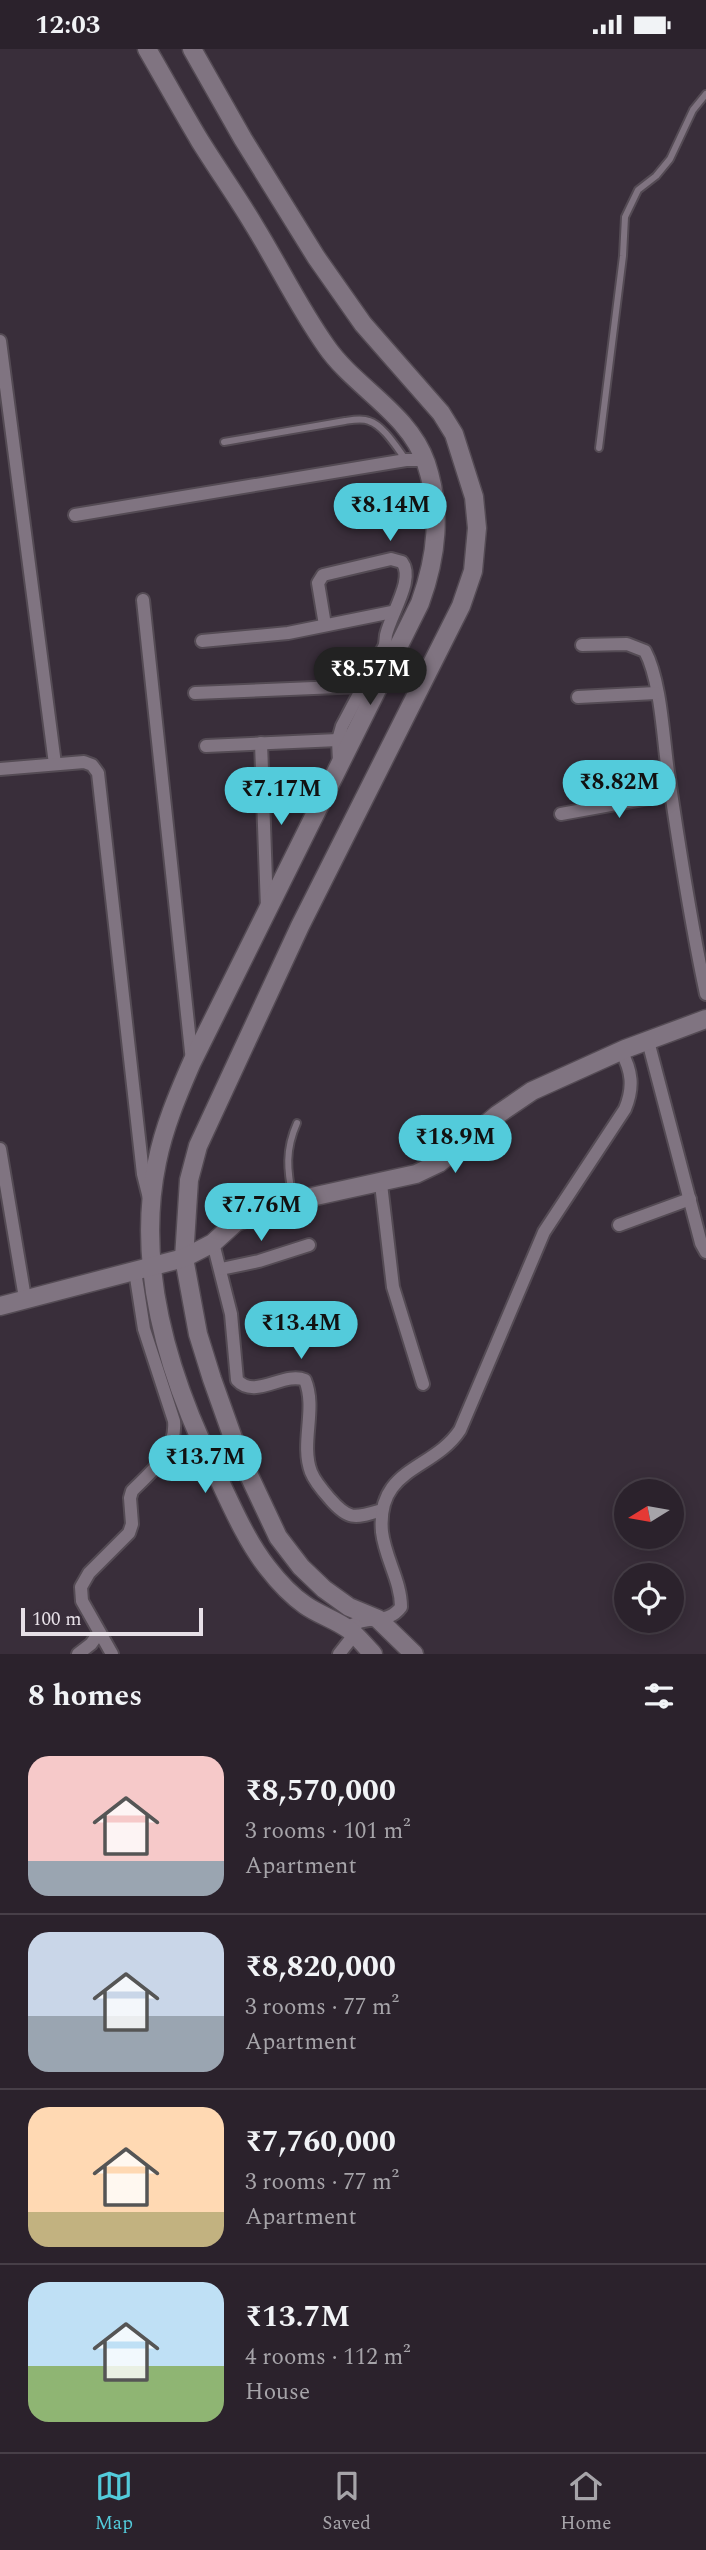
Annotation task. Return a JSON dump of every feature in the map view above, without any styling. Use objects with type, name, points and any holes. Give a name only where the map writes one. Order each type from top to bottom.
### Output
[{"type":"street","points":[[112,1654],[82,1601],[80,1587],[89,1573],[129,1534],[132,1524],[132,1490],[170,1450],[175,1434],[174,1421],[144,1329],[151,1208],[156,1163],[164,1132],[192,1062],[420,603],[431,574],[437,529],[436,505],[425,460],[407,431],[328,349],[289,289],[256,228],[201,143],[147,49]]},
{"type":"street","points":[[192,49],[243,139],[316,257],[363,324],[441,413],[454,434],[474,497],[477,539],[473,571],[461,606],[300,926],[198,1146],[189,1180],[182,1259],[198,1334],[212,1379],[238,1451],[278,1537],[301,1567],[324,1588],[349,1607],[377,1619],[414,1654]]},
{"type":"street","points":[[0,341],[55,764]]},
{"type":"street","points":[[75,515],[406,460],[425,460]]},
{"type":"street","points":[[325,625],[318,583],[323,575],[391,559],[402,562],[407,577],[405,585],[392,612],[385,645],[342,726],[338,740],[339,766]]},
{"type":"street","points":[[143,600],[192,1062]]},
{"type":"street","points":[[202,641],[288,633],[392,612]]},
{"type":"street","points":[[385,645],[388,669]]},
{"type":"street","points":[[582,645],[627,645],[645,651],[649,660],[688,907],[706,994]]},
{"type":"street","points":[[195,693],[362,686]]},
{"type":"street","points":[[578,697],[656,693]]},
{"type":"street","points":[[206,746],[338,740]]},
{"type":"street","points":[[261,743],[267,912]]},
{"type":"street","points":[[0,769],[89,763],[98,773],[143,1174],[151,1208]]},
{"type":"street","points":[[561,814],[671,794]]},
{"type":"street","points":[[0,1306],[182,1259],[213,1243],[236,1222],[293,1201],[381,1184],[416,1174],[439,1163],[497,1115],[532,1091],[621,1051],[706,1019]]},
{"type":"street","points":[[648,1041],[701,1243],[706,1252]]},
{"type":"street","points":[[338,1654],[350,1640],[352,1625],[356,1622],[393,1616],[401,1607],[400,1591],[382,1535],[382,1510],[390,1491],[412,1467],[452,1443],[460,1430],[544,1232],[625,1109],[631,1095],[629,1066],[621,1051]]},
{"type":"street","points":[[0,1149],[25,1298]]},
{"type":"street","points":[[381,1184],[393,1287],[423,1384]]},
{"type":"street","points":[[619,1225],[690,1199]]},
{"type":"street","points":[[213,1243],[231,1314],[237,1380],[242,1385],[254,1387],[291,1378],[304,1380],[310,1413],[309,1463],[315,1479],[341,1512],[347,1515],[358,1517],[382,1510]]},
{"type":"street","points":[[221,1269],[259,1262],[309,1245]]},
{"type":"street","points":[[148,1268],[176,1379],[198,1435],[246,1532],[267,1567],[304,1604],[350,1631],[373,1654]]},
{"type":"street","points":[[78,1654],[91,1644],[99,1633]]},
{"type":"lane","points":[[599,448],[623,256],[625,217],[638,190],[656,176],[670,159],[693,110],[706,95]]},
{"type":"lane","points":[[224,442],[363,420],[371,421],[378,427],[406,460]]},
{"type":"lane","points":[[293,1201],[287,1154],[297,1123]]}]
